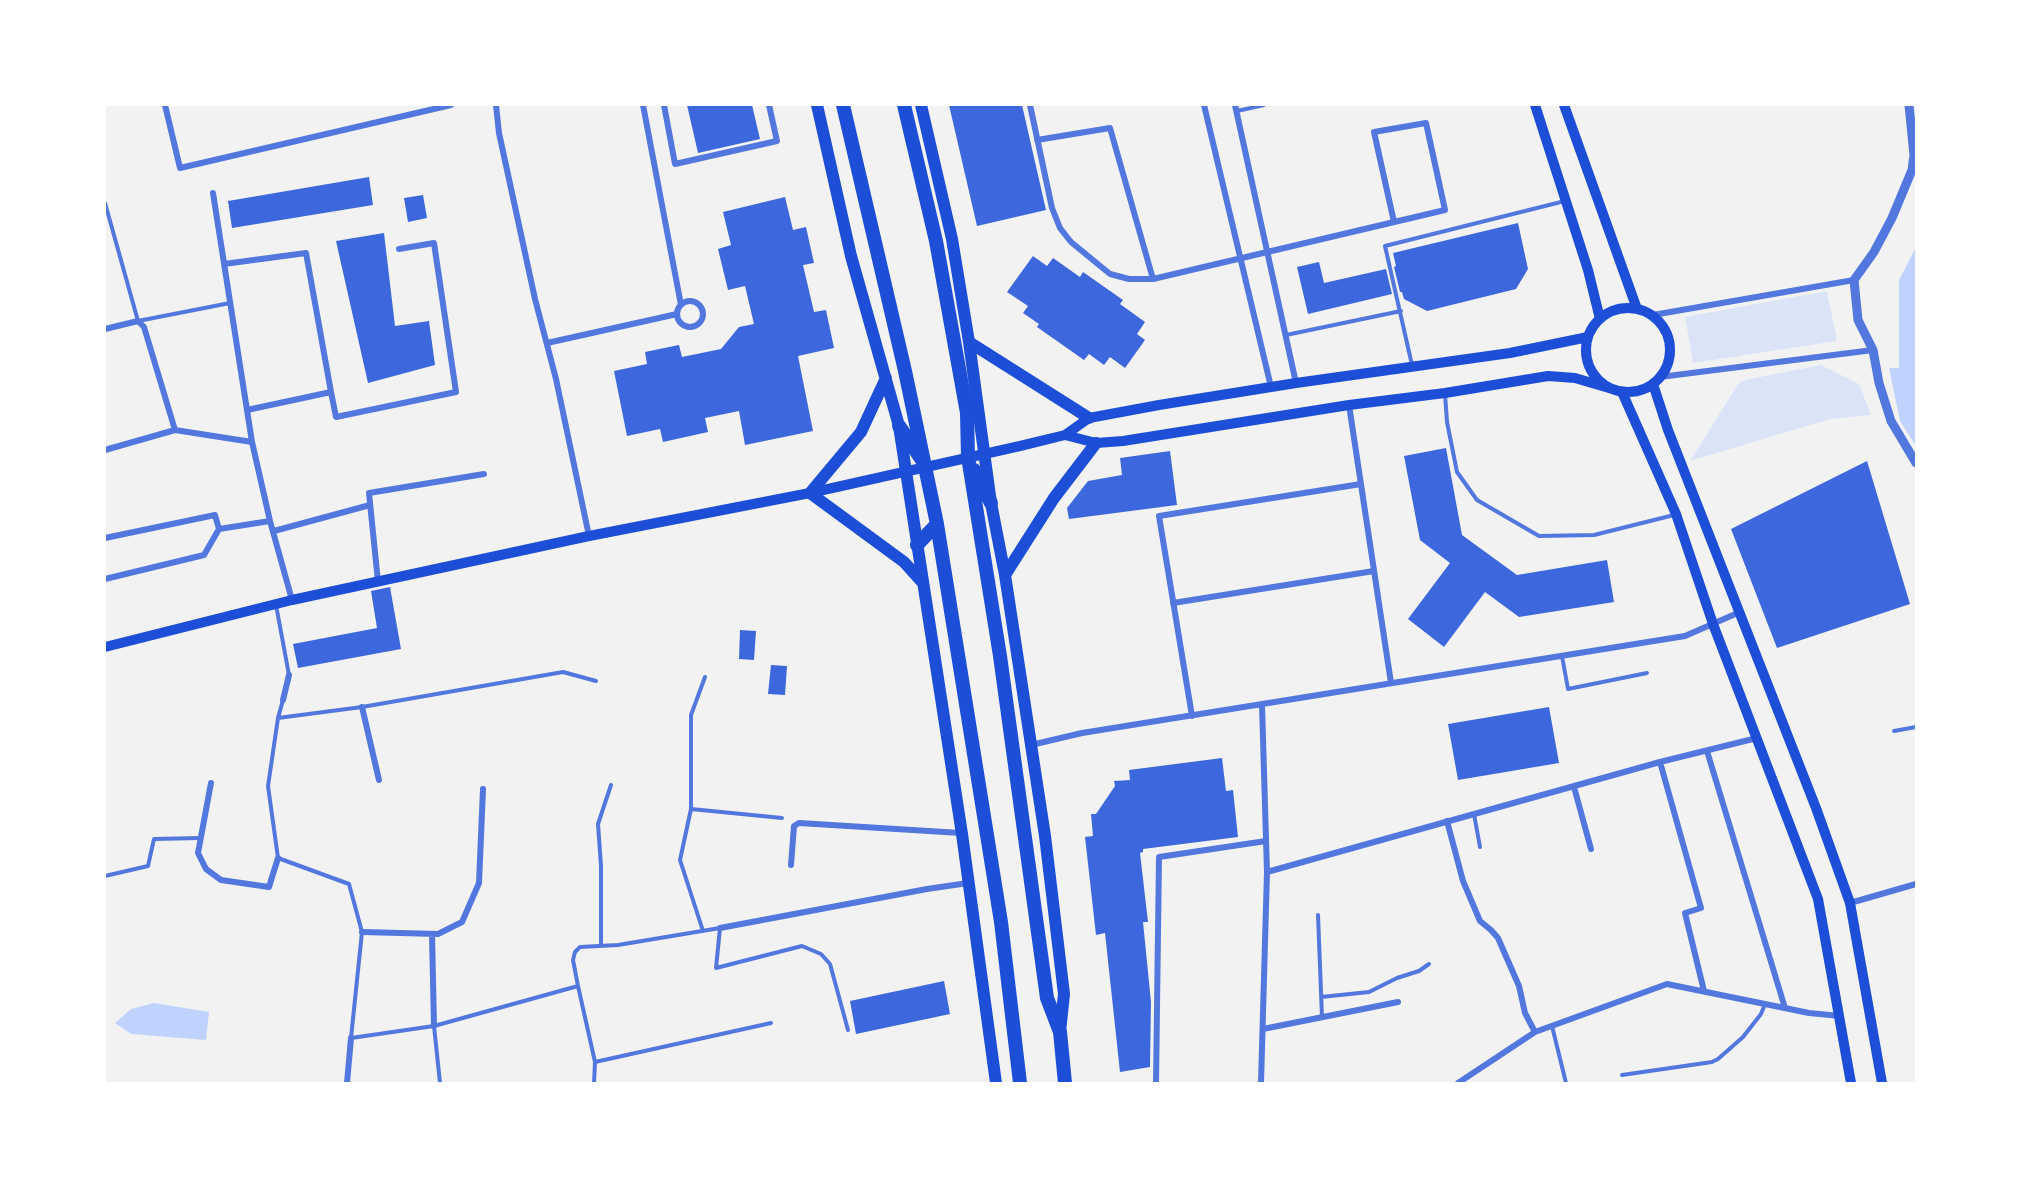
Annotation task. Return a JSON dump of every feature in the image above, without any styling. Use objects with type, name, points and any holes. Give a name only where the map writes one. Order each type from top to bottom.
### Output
[{"type":"highway","points":[[843,105],[937,524],[997,899],[1020,1083]]},
{"type":"highway","points":[[904,105],[936,241],[966,408],[968,457],[1000,656],[1047,998],[1060,1032],[1065,1083]]},
{"type":"highway","points":[[966,408],[976,398]]},
{"type":"highway","points":[[899,426],[926,467]]},
{"type":"highway","points":[[968,457],[991,503]]},
{"type":"highway","points":[[917,545],[937,524]]},
{"type":"main road","points":[[817,105],[851,256],[899,426],[962,834],[996,1083]]},
{"type":"main road","points":[[921,105],[952,239],[991,503],[1005,575],[1045,836],[1064,994],[1060,1032]]},
{"type":"main road","points":[[1535,105],[1588,270],[1600,319]]},
{"type":"main road","points":[[1564,105],[1637,309]]},
{"type":"main road","points":[[1065,435],[1096,443],[1548,376],[1575,378],[1622,392],[1633,392],[1657,381],[1670,358],[1667,333],[1653,315],[1637,309],[1624,308],[1611,312],[1600,319],[1588,337],[1587,361],[1599,381],[1609,388]]},
{"type":"main road","points":[[105,647],[292,600],[589,536],[810,493],[984,454],[1065,435],[1089,418],[1296,383],[1510,353],[1588,337]]},
{"type":"main road","points":[[969,342],[1089,418]]},
{"type":"main road","points":[[810,493],[861,432],[886,378]]},
{"type":"main road","points":[[1657,381],[1668,430],[1816,808],[1850,903],[1882,1083]]},
{"type":"main road","points":[[1622,392],[1676,514],[1713,624],[1818,899],[1851,1083]]},
{"type":"main road","points":[[1005,575],[1054,498],[1096,443]]},
{"type":"main road","points":[[810,493],[904,562],[923,584]]},
{"type":"street","points":[[165,105],[180,168],[451,105]]},
{"type":"street","points":[[496,105],[499,133],[589,536]]},
{"type":"street","points":[[643,105],[681,305],[677,314],[680,322],[687,327],[696,327],[702,321],[704,312],[700,304],[692,301],[681,305]]},
{"type":"street","points":[[664,105],[675,164],[777,141],[769,105]]},
{"type":"street","points":[[1030,105],[1053,208],[1060,228],[1071,242],[1110,274],[1129,279],[1153,279],[1445,210],[1426,123],[1374,132],[1394,222]]},
{"type":"street","points":[[1204,105],[1271,387]]},
{"type":"street","points":[[1909,105],[1914,155],[1912,170],[1892,218],[1874,252],[1854,280],[1858,320],[1873,350],[1879,383],[1891,421],[1916,463]]},
{"type":"street","points":[[1236,108],[1296,383]]},
{"type":"street","points":[[1037,140],[1110,128],[1153,279]]},
{"type":"street","points":[[213,193],[252,442],[270,521],[292,600]]},
{"type":"street","points":[[224,264],[306,253],[336,417],[456,392],[434,243],[399,249]]},
{"type":"street","points":[[1653,315],[1854,280]]},
{"type":"street","points":[[547,343],[677,314]]},
{"type":"street","points":[[105,329],[138,321],[144,327],[175,430]]},
{"type":"street","points":[[1657,381],[1873,350]]},
{"type":"street","points":[[247,410],[331,392]]},
{"type":"street","points":[[1349,405],[1391,683]]},
{"type":"street","points":[[105,450],[175,430],[252,442]]},
{"type":"street","points":[[378,582],[369,493],[484,474]]},
{"type":"street","points":[[1192,716],[1159,516],[1361,484]]},
{"type":"street","points":[[274,531],[370,505]]},
{"type":"street","points":[[105,538],[215,515],[219,529],[204,555],[105,579]]},
{"type":"street","points":[[219,529],[270,521]]},
{"type":"street","points":[[1173,603],[1374,571]]},
{"type":"street","points":[[1031,745],[1082,733],[1684,636],[1740,611]]},
{"type":"street","points":[[282,700],[289,675]]},
{"type":"street","points":[[1261,1083],[1267,872],[1262,705]]},
{"type":"street","points":[[362,707],[379,780]]},
{"type":"street","points":[[1267,872],[1660,762],[1757,738]]},
{"type":"street","points":[[1707,750],[1785,1008]]},
{"type":"street","points":[[1660,762],[1701,908],[1685,913],[1704,991]]},
{"type":"street","points":[[211,783],[198,853],[206,869],[221,880],[269,886],[278,858]]},
{"type":"street","points":[[1574,787],[1591,849]]},
{"type":"street","points":[[362,932],[438,934],[462,922],[479,883],[483,789]]},
{"type":"street","points":[[1447,821],[1462,881],[1480,921],[1498,938],[1519,986],[1525,1013],[1535,1032]]},
{"type":"street","points":[[791,865],[794,826],[799,823],[962,834]]},
{"type":"street","points":[[1156,1083],[1159,857],[1266,842]]},
{"type":"street","points":[[720,928],[969,883]]},
{"type":"street","points":[[1850,903],[1916,884]]},
{"type":"street","points":[[432,934],[434,1026]]},
{"type":"street","points":[[1458,1083],[1535,1032],[1667,984],[1785,1008],[1840,1016]]},
{"type":"street","points":[[1263,1029],[1398,1002]]},
{"type":"street","points":[[347,1083],[351,1038]]},
{"type":"lane","points":[[1236,108],[1264,105]]},
{"type":"lane","points":[[1413,367],[1385,246],[1565,201]]},
{"type":"lane","points":[[105,203],[138,321],[230,303]]},
{"type":"lane","points":[[1286,335],[1401,311]]},
{"type":"lane","points":[[1445,393],[1447,422],[1458,472],[1477,500],[1539,536],[1594,535],[1676,514]]},
{"type":"lane","points":[[276,604],[289,675]]},
{"type":"lane","points":[[1562,656],[1568,689],[1647,673]]},
{"type":"lane","points":[[278,718],[362,707],[563,672],[596,681]]},
{"type":"lane","points":[[703,931],[680,860],[691,808],[689,800],[691,715],[705,677]]},
{"type":"lane","points":[[282,700],[268,786],[278,858],[350,884],[362,932],[351,1038],[434,1026],[578,986]]},
{"type":"lane","points":[[1894,731],[1916,727]]},
{"type":"lane","points":[[601,945],[601,866],[598,824],[611,786]]},
{"type":"lane","points":[[691,808],[782,818]]},
{"type":"lane","points":[[1474,813],[1480,847]]},
{"type":"lane","points":[[105,876],[148,866],[154,839],[201,838]]},
{"type":"lane","points":[[1318,915],[1322,1017]]},
{"type":"lane","points":[[594,1083],[595,1062],[573,960],[575,952],[580,947],[618,945],[720,928],[716,968],[802,946],[821,954],[830,964],[848,1030]]},
{"type":"lane","points":[[1321,997],[1369,992],[1430,964]]},
{"type":"lane","points":[[1622,1075],[1712,1062],[1743,1037],[1761,1014],[1765,1004]]},
{"type":"lane","points":[[595,1062],[771,1023]]},
{"type":"lane","points":[[434,1026],[440,1083]]},
{"type":"lane","points":[[1552,1026],[1566,1083]]},
{"type":"shaded area","points":[[1827,291],[1837,341],[1693,363],[1685,317]]},
{"type":"shaded area","points":[[1821,365],[1859,384],[1871,415],[1830,419],[1690,461],[1738,384],[1745,380]]},
{"type":"water","points":[[1916,247],[1916,446],[1900,421],[1889,368],[1899,368],[1899,280]]},
{"type":"water","points":[[154,1003],[209,1012],[206,1040],[131,1034],[115,1023],[131,1009]]},
{"type":"building","points":[[687,105],[752,105],[760,139],[698,153]]},
{"type":"building","points":[[949,105],[1022,105],[1046,210],[977,226]]},
{"type":"building","points":[[369,177],[373,205],[232,228],[228,201]]},
{"type":"building","points":[[423,195],[427,218],[408,222],[404,198]]},
{"type":"building","points":[[785,197],[793,230],[806,227],[814,263],[803,265],[814,312],[826,310],[834,348],[798,356],[813,431],[745,445],[739,411],[705,418],[708,432],[663,442],[660,429],[627,436],[614,371],[647,364],[645,352],[679,345],[682,357],[721,349],[739,327],[754,324],[745,286],[728,290],[718,249],[731,245],[723,212]]},
{"type":"building","points":[[1518,223],[1528,269],[1516,289],[1427,311],[1404,299],[1394,267],[1396,266],[1393,253]]},
{"type":"building","points":[[384,233],[395,326],[429,321],[435,365],[368,383],[336,241]]},
{"type":"building","points":[[1033,256],[1047,266],[1053,258],[1080,277],[1083,272],[1123,300],[1120,304],[1145,322],[1137,334],[1145,340],[1125,368],[1110,357],[1104,365],[1089,354],[1084,360],[1037,327],[1039,324],[1023,313],[1028,306],[1007,292]]},
{"type":"building","points":[[1319,262],[1324,283],[1386,269],[1392,294],[1308,314],[1297,267]]},
{"type":"building","points":[[1446,448],[1462,535],[1517,575],[1607,560],[1614,602],[1519,617],[1485,592],[1444,647],[1408,619],[1450,563],[1420,540],[1404,456]]},
{"type":"building","points":[[1170,451],[1177,505],[1069,519],[1067,508],[1088,481],[1122,475],[1120,458]]},
{"type":"building","points":[[1867,461],[1910,604],[1777,648],[1731,529]]},
{"type":"building","points":[[390,587],[401,649],[298,668],[293,644],[377,628],[371,591]]},
{"type":"building","points":[[740,630],[756,631],[754,660],[739,659]]},
{"type":"building","points":[[771,665],[787,666],[785,695],[768,694]]},
{"type":"building","points":[[1549,707],[1559,763],[1458,780],[1448,724]]},
{"type":"building","points":[[1222,758],[1226,791],[1233,790],[1238,837],[1143,849],[1140,853],[1148,922],[1143,922],[1151,1002],[1150,1067],[1120,1072],[1105,933],[1096,935],[1085,837],[1093,836],[1091,814],[1096,814],[1115,786],[1114,781],[1130,780],[1129,770]]},
{"type":"building","points":[[944,981],[950,1014],[856,1034],[850,1001]]}]
